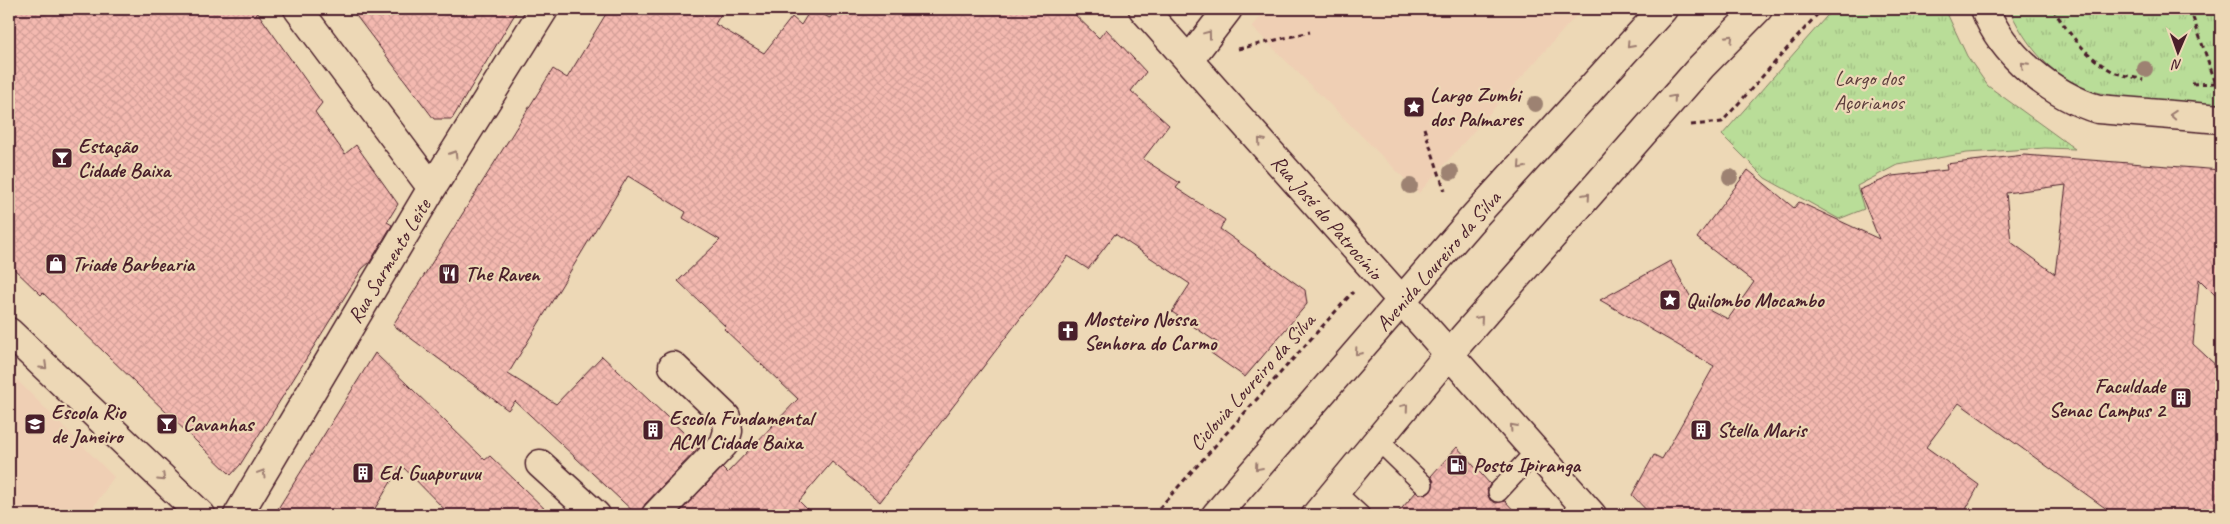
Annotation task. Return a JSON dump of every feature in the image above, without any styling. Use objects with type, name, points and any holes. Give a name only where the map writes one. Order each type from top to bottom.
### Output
[{"type":"street","points":[[298,9],[432,188]]},
{"type":"street","name":"Rua Sarmento Leite","points":[[238,515],[432,188],[544,9]]},
{"type":"street","name":"Rua José do Patrocínio","points":[[1143,9],[1448,355],[1592,515]]},
{"type":"street","points":[[1189,60],[1228,9]]},
{"type":"street","name":"Avenida Loureiro da Silva","points":[[1216,515],[1474,217],[1663,9]]},
{"type":"street","points":[[1316,515],[1448,355],[1701,67],[1758,9]]},
{"type":"street","points":[[1985,9],[2008,46],[2027,68],[2059,93],[2081,104],[2098,109],[2221,119]]},
{"type":"street","points":[[9,332],[201,515]]},
{"type":"street","points":[[656,515],[724,444],[728,431],[726,417],[673,366]]},
{"type":"street","points":[[540,464],[596,515]]},
{"type":"lane","points":[[1378,440],[1423,484]]},
{"type":"lane","points":[[1498,492],[1535,452]]},
{"type":"lane","points":[[1334,492],[1360,515]]},
{"type":"path","points":[[1646,130],[1722,122],[1822,9]]},
{"type":"path","points":[[2053,9],[2066,30],[2091,56],[2117,73],[2150,81]]},
{"type":"path","points":[[2190,9],[2219,91]]},
{"type":"path","points":[[1189,60],[1310,32]]},
{"type":"path","points":[[2188,84],[2216,83]]},
{"type":"path","points":[[1424,128],[1445,191]]},
{"type":"path","name":"Ciclovia Loureiro da Silva","points":[[1153,515],[1374,270]]},
{"type":"shaded area","name":"Largo Zumbi dos Palmares","points":[[1267,9],[1582,9],[1419,193],[1252,27]]},
{"type":"shaded area","name":"Escola Rio de Janeiro","points":[[9,372],[114,477],[88,515],[9,515]]},
{"type":"green space","name":"Largo dos Açorianos","points":[[1833,9],[1945,9],[1967,56],[1988,86],[2075,149],[2045,148],[1967,153],[1897,165],[1857,186],[1864,209],[1839,219],[1765,178],[1722,135]]},
{"type":"green space","points":[[2009,9],[2221,9],[2221,106],[2121,97],[2084,88],[2070,82],[2050,67],[2034,50],[2020,30]]},
{"type":"building","points":[[9,9],[255,9],[322,103],[315,112],[345,154],[356,145],[398,204],[387,222],[392,225],[370,262],[362,269],[240,465],[231,475],[43,293],[41,295],[9,264]]},
{"type":"building","points":[[351,9],[518,9],[452,119],[434,119]]},
{"type":"building","points":[[609,9],[724,9],[715,24],[764,53],[792,17],[801,25],[811,9],[830,18],[837,9],[1069,9],[1099,38],[1106,29],[1146,72],[1131,91],[1169,125],[1143,159],[1180,183],[1176,188],[1225,220],[1220,229],[1305,290],[1307,304],[1245,377],[1211,353],[1218,343],[1172,312],[1190,284],[1115,234],[1088,269],[1068,256],[880,502],[832,462],[799,501],[813,515],[677,515],[722,468],[727,473],[798,399],[724,329],[726,327],[678,281],[720,240],[683,218],[686,212],[628,176],[508,374],[556,404],[602,356],[699,447],[645,504],[641,515],[637,515],[515,401],[508,410],[393,325],[553,69],[567,78]]},
{"type":"building","points":[[2024,155],[2221,170],[2221,301],[2199,279],[2193,344],[2221,370],[2221,515],[2115,515],[1959,403],[1926,447],[1979,485],[1963,515],[1651,515],[1632,495],[1654,455],[1662,459],[1714,366],[1600,300],[1670,261],[1693,301],[1728,319],[1754,282],[1697,238],[1748,170],[1794,208],[1799,202],[1879,239],[1859,190],[1892,176],[1947,170],[1946,164]],"holes":[[[2066,185],[2055,274],[2011,242],[2006,193]]]},
{"type":"building","points":[[375,353],[485,460],[490,456],[551,515],[450,515],[401,465],[371,515],[274,515]]},
{"type":"building","name":"Posto Ipiranga","points":[[1457,447],[1490,484],[1487,490],[1490,500],[1496,503],[1505,501],[1518,515],[1396,515],[1416,492],[1426,495],[1431,491],[1434,481],[1431,476]]},
{"type":"place","name":"Largo Zumbi dos Palmares","points":[[1414,107]]},
{"type":"place","name":"Estação Cidade Baixa","points":[[62,158]]},
{"type":"place","name":"Triade Barbearia","points":[[56,264]]},
{"type":"place","name":"The Raven","points":[[449,274]]},
{"type":"place","name":"Quilombo Mocambo","points":[[1670,300]]},
{"type":"place","name":"Mosteiro Nossa Senhora do Carmo","points":[[1068,331]]},
{"type":"place","name":"Faculdade Senac Campus 2","points":[[2181,398]]},
{"type":"place","name":"Escola Rio de Janeiro","points":[[35,424]]},
{"type":"place","name":"Cavanhas","points":[[167,424]]},
{"type":"place","name":"Escola Fundamental ACM Cidade Baixa","points":[[653,430]]},
{"type":"place","name":"Stella Maris","points":[[1701,430]]},
{"type":"place","name":"Posto Ipiranga","points":[[1457,465]]},
{"type":"place","name":"Ed. Guapuruvu","points":[[363,473]]}]
